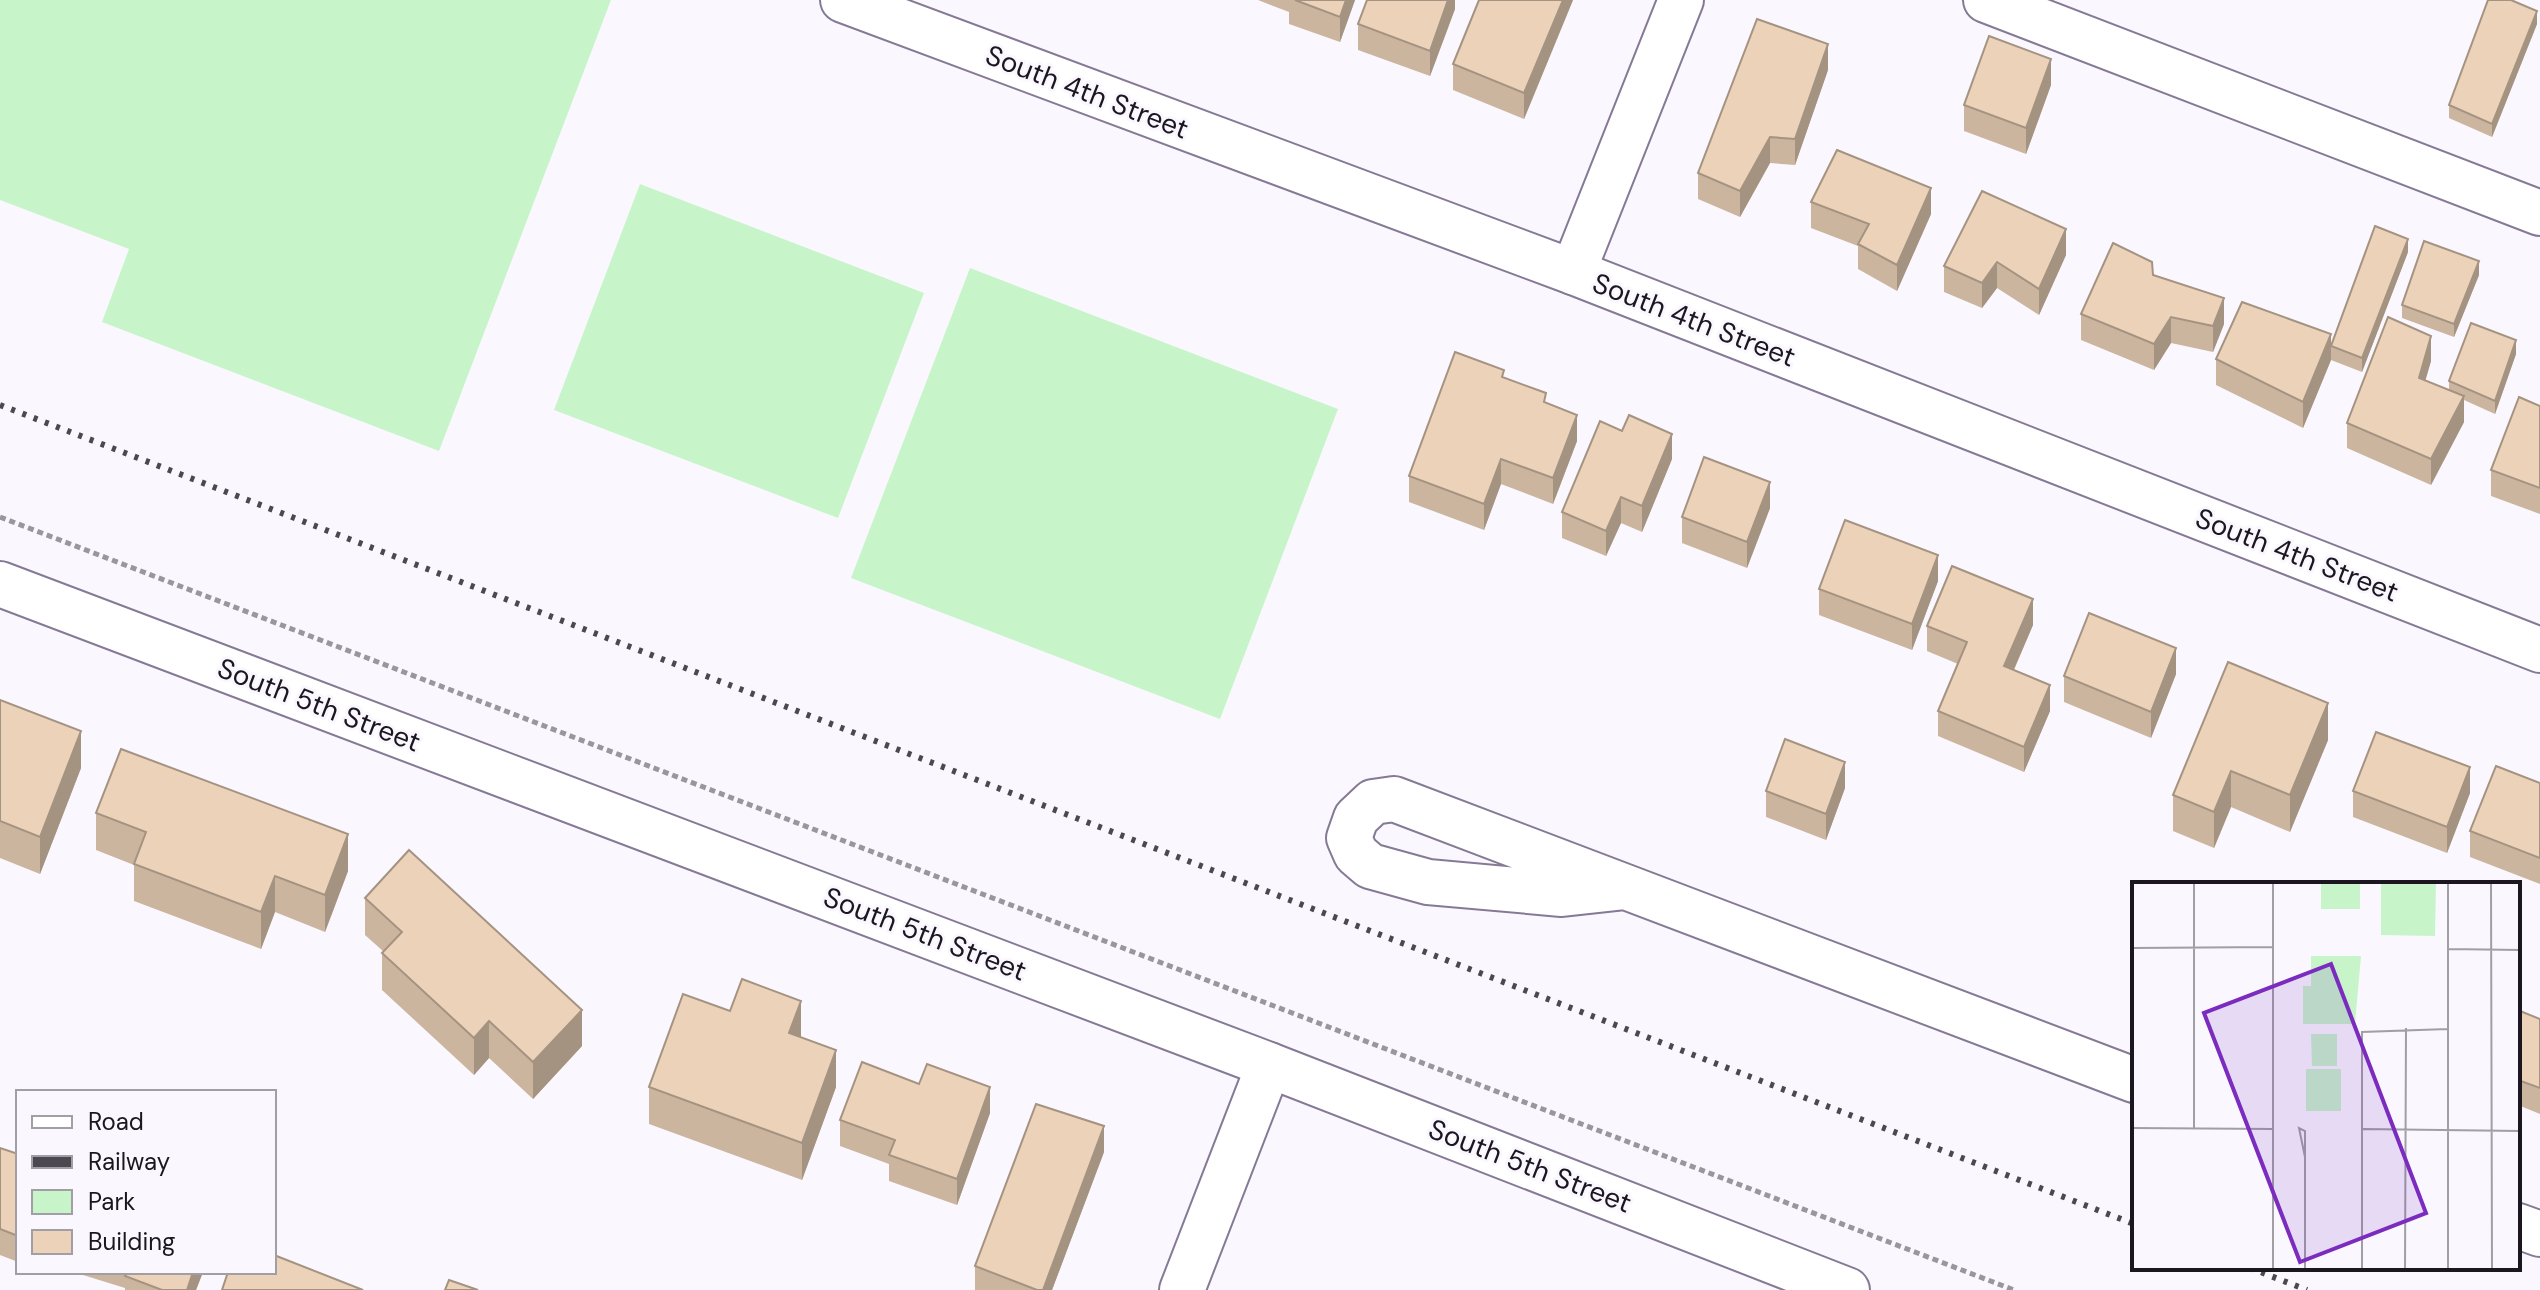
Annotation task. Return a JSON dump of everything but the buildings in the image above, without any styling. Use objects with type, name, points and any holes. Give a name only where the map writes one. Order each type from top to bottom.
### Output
[{"type":"street","name":"South 4th Street","points":[[843,0],[1573,272],[2540,650]]},
{"type":"street","points":[[1573,272],[1681,0]]},
{"type":"street","points":[[1986,0],[2540,213]]},
{"type":"street","name":"South 5th Street","points":[[0,584],[1269,1065],[1847,1290]]},
{"type":"street","points":[[1626,887],[1562,894],[1428,882],[1370,866],[1356,854],[1349,838],[1356,818],[1373,802],[1394,799],[1626,887],[2132,1079]]},
{"type":"street","points":[[1182,1290],[1269,1065]]},
{"type":"street","points":[[2520,1227],[2540,1234]]},
{"type":"path","points":[[0,517],[2014,1290]]},
{"type":"green space","points":[[0,0],[611,0],[439,451],[102,322],[129,249],[0,200]]},
{"type":"green space","points":[[640,184],[924,293],[838,518],[554,410]]},
{"type":"green space","points":[[970,268],[1338,409],[1220,719],[851,578]]},
{"type":"railway","points":[[0,405],[2132,1223]]},
{"type":"railway","points":[[2255,1270],[2307,1290]]}]
